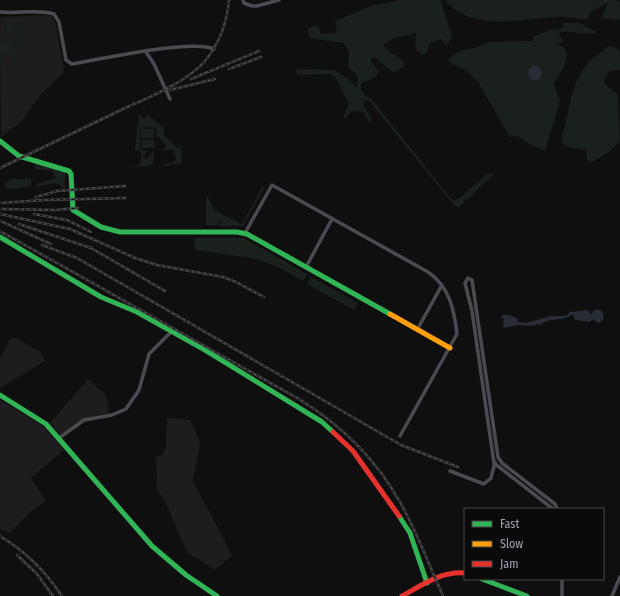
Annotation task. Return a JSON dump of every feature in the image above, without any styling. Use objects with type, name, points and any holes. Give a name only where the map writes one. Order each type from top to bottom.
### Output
[{"type":"street","points":[[243,0],[244,3],[252,6],[279,0]]},
{"type":"street","points":[[0,12],[12,14],[47,12],[54,14],[59,22],[66,58],[69,63],[72,64],[184,47],[208,47],[214,49]]},
{"type":"street","points":[[146,52],[154,64],[170,99]]},
{"type":"street","points":[[0,141],[19,156],[70,171],[73,210],[101,227],[131,233],[245,234],[450,348]]},
{"type":"street","points":[[245,234],[272,185],[428,272],[442,284],[452,304],[457,334],[400,436]]},
{"type":"street","points":[[306,267],[332,219]]},
{"type":"street","points":[[0,237],[101,297],[137,312],[172,331],[306,410],[346,443],[387,496],[410,533],[427,583]]},
{"type":"street","points":[[450,471],[484,484],[491,478],[494,464],[472,311],[465,282],[468,278],[472,280],[500,460],[555,504],[557,508]]},
{"type":"street","points":[[418,330],[442,284]]},
{"type":"street","points":[[59,438],[84,420],[112,415],[126,409],[139,390],[149,354],[172,331]]},
{"type":"street","points":[[0,395],[41,420],[59,438],[152,546],[186,575],[216,596]]},
{"type":"street","points":[[494,464],[500,460]]},
{"type":"street","points":[[494,464],[552,508]]},
{"type":"street","points":[[402,596],[452,572],[464,573]]},
{"type":"street","points":[[612,596],[620,578]]},
{"type":"street","points":[[485,580],[527,596]]},
{"type":"street","points":[[562,580],[562,596]]},
{"type":"shaded area","points":[[399,0],[441,0],[452,38],[446,45],[441,39],[430,43],[427,52],[422,55],[415,48],[416,33],[394,38],[383,45],[404,62],[404,66],[394,73],[374,57],[370,59],[379,72],[374,78],[361,83],[361,91],[373,101],[452,200],[457,200],[487,174],[495,173],[459,207],[454,205],[370,102],[367,100],[363,101],[363,105],[372,120],[369,123],[364,112],[351,111],[346,118],[343,118],[349,104],[336,78],[331,74],[297,75],[296,69],[334,70],[347,78],[357,88],[358,76],[348,67],[349,52],[344,43],[310,38],[307,29],[318,26],[321,34],[337,33],[335,21],[371,6]]},
{"type":"shaded area","points":[[445,0],[615,0],[620,2],[620,20],[601,18],[609,2],[591,12],[589,14],[589,19],[560,17],[497,21],[482,20],[468,16],[456,10]]},
{"type":"shaded area","points":[[47,15],[52,17],[56,25],[64,72],[42,93],[21,122],[1,137],[0,17]]},
{"type":"shaded area","points":[[564,23],[579,23],[597,32],[590,34],[560,32],[559,35],[564,42],[555,44],[564,48],[567,56],[564,66],[554,84],[560,101],[545,151],[529,144],[517,136],[510,137],[478,82],[468,72],[448,61],[449,58],[460,51],[478,47],[490,42],[532,41],[534,36],[552,29],[558,30],[562,28]]},
{"type":"shaded area","points":[[6,24],[13,24],[14,35],[7,36]]},
{"type":"shaded area","points":[[17,25],[21,25],[24,72],[20,72]]},
{"type":"shaded area","points":[[13,40],[16,64],[11,65],[10,54],[1,55],[2,65],[0,65],[0,41]]},
{"type":"shaded area","points":[[608,46],[615,47],[620,52],[620,70],[609,71],[604,82],[618,95],[620,141],[608,153],[590,163],[587,158],[586,150],[566,147],[561,140],[573,92],[580,75],[590,61]]},
{"type":"shaded area","points":[[535,66],[540,68],[542,73],[540,78],[535,80],[530,78],[528,73],[530,68]]},
{"type":"shaded area","points":[[143,109],[151,118],[164,127],[164,136],[179,149],[181,145],[182,163],[164,166],[161,165],[174,162],[176,160],[174,150],[171,149],[162,151],[167,146],[159,137],[157,139],[156,128],[148,127],[140,129],[140,148],[144,151],[148,151],[143,156],[146,160],[154,150],[153,165],[128,168],[141,164],[141,151],[135,150],[139,115],[144,119],[148,116]]},
{"type":"shaded area","points":[[141,129],[154,129],[154,138],[141,138]]},
{"type":"shaded area","points":[[154,139],[155,148],[142,148],[141,140]]},
{"type":"shaded area","points":[[37,161],[65,170],[65,187],[62,189],[60,185],[56,183],[37,187],[37,184],[56,178],[52,171],[34,169]]},
{"type":"shaded area","points":[[11,179],[31,179],[31,187],[7,189],[5,183]]},
{"type":"shaded area","points":[[263,186],[265,187],[243,226],[220,226],[221,221],[218,226],[206,225],[206,198],[208,197],[214,210],[242,224]]},
{"type":"shaded area","points":[[194,238],[244,238],[307,274],[303,281],[278,267],[257,259],[195,250]]},
{"type":"shaded area","points":[[311,277],[358,303],[354,310],[307,284]]},
{"type":"shaded area","points":[[597,309],[602,311],[604,316],[603,320],[598,323],[592,319],[590,322],[575,320],[573,314],[569,317],[544,322],[541,325],[518,325],[503,328],[504,318],[501,318],[503,315],[509,315],[518,319],[518,322],[526,323],[550,316],[566,316],[570,312],[588,310],[591,315],[593,311]]},
{"type":"shaded area","points":[[11,338],[16,338],[40,352],[45,361],[0,388],[0,358]]},
{"type":"shaded area","points":[[88,379],[105,394],[109,409],[108,413],[83,419],[60,434],[50,423]]},
{"type":"shaded area","points":[[0,400],[42,425],[64,450],[31,478],[46,501],[31,511],[9,533],[0,529]]},
{"type":"shaded area","points":[[167,418],[190,420],[200,442],[193,481],[232,555],[215,570],[187,552],[164,499],[157,489],[156,458],[162,455],[166,448]]},
{"type":"railway","points":[[0,168],[154,95],[188,76],[205,61],[219,40],[227,17],[229,0]]},
{"type":"railway","points":[[191,79],[259,51]]},
{"type":"railway","points":[[229,69],[261,57]]},
{"type":"railway","points":[[170,90],[215,79]]},
{"type":"railway","points":[[36,197],[57,191],[125,186]]},
{"type":"railway","points":[[0,203],[44,200],[125,198]]},
{"type":"railway","points":[[0,209],[55,210],[78,208]]},
{"type":"railway","points":[[0,214],[70,229],[135,258],[157,265],[223,277],[236,282],[264,297]]},
{"type":"railway","points":[[34,214],[67,220],[91,232]]},
{"type":"railway","points":[[0,221],[51,244]]},
{"type":"railway","points":[[19,224],[91,248],[165,291]]},
{"type":"railway","points":[[0,231],[299,399],[329,420],[369,457],[390,486],[412,525],[443,596]]},
{"type":"railway","points":[[42,245],[77,258],[401,445],[458,467]]},
{"type":"railway","points":[[0,536],[26,555],[49,579],[62,596]]},
{"type":"railway","points":[[17,555],[37,574],[53,596]]},
{"type":"traffic: fast","points":[[0,141],[19,156],[69,171],[71,174],[73,210],[101,227],[120,232],[237,232],[247,234],[390,314]]},
{"type":"traffic: fast","points":[[0,237],[101,297],[137,312],[205,350],[322,422],[333,432]]},
{"type":"traffic: fast","points":[[0,395],[46,424],[152,546],[186,575],[217,596]]},
{"type":"traffic: fast","points":[[399,516],[410,533],[427,583]]},
{"type":"traffic: fast","points":[[485,580],[527,596]]},
{"type":"traffic: slow","points":[[390,314],[450,348]]},
{"type":"traffic: jam","points":[[333,432],[353,451],[399,516]]},
{"type":"traffic: jam","points":[[402,596],[424,583],[440,576],[464,573]]}]
